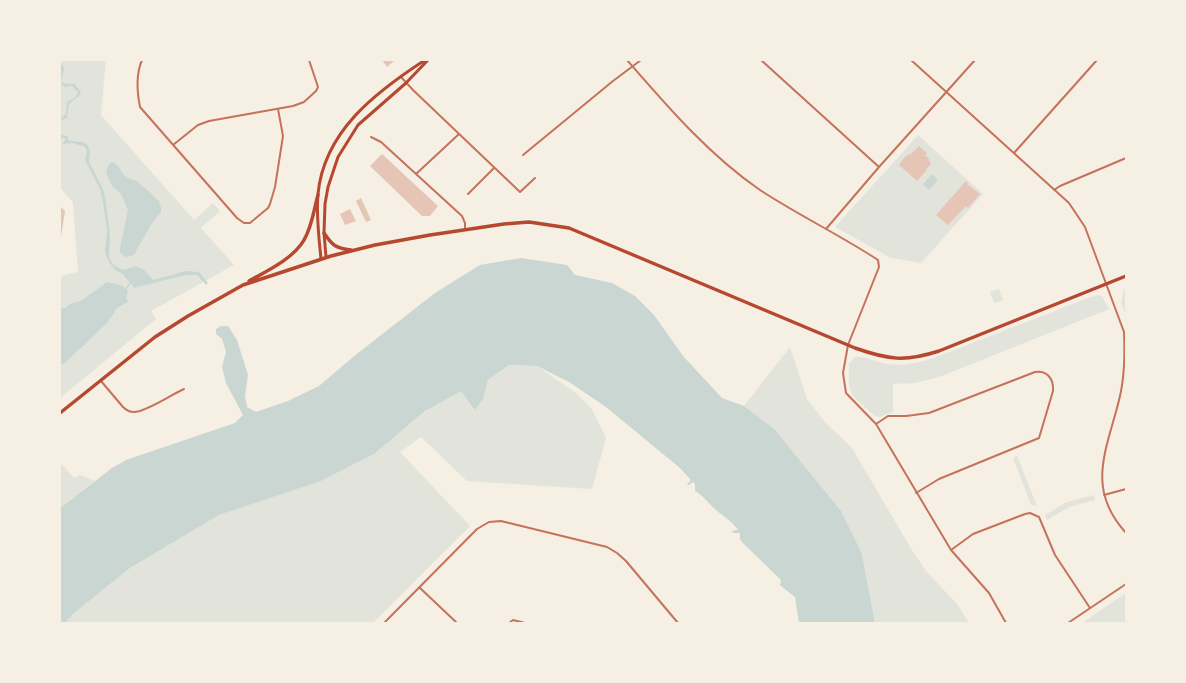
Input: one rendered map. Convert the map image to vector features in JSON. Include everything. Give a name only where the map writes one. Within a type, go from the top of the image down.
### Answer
[{"type":"main road","points":[[60,413],[155,337],[279,263],[299,248],[305,239],[308,230],[324,168],[330,153],[346,125],[361,109],[400,76],[426,60]]},
{"type":"main road","points":[[326,257],[324,211],[328,187],[338,157],[358,125],[406,83],[426,60]]},
{"type":"main road","points":[[330,153],[338,157]]},
{"type":"main road","points":[[318,195],[318,227],[321,259]]},
{"type":"main road","points":[[243,285],[326,257],[354,250],[430,235],[504,224],[529,222],[569,228],[848,345],[874,355],[900,359],[926,355],[1126,276]]},
{"type":"main road","points":[[324,233],[334,246],[342,249],[354,250]]},
{"type":"street","points":[[142,60],[137,95],[140,107],[237,218],[244,223],[250,223],[268,208],[270,204],[275,187],[283,136],[278,109]]},
{"type":"street","points":[[173,145],[198,125],[209,121],[299,104],[316,92],[318,87],[309,60]]},
{"type":"street","points":[[627,60],[662,100],[715,154],[760,189],[878,260],[878,270],[848,345],[843,373],[846,393],[876,424],[951,550],[989,593],[1006,623]]},
{"type":"street","points":[[523,155],[613,81],[641,60]]},
{"type":"street","points":[[761,60],[879,167]]},
{"type":"street","points":[[910,60],[1069,203],[1085,227],[1124,332],[1124,373],[1102,468],[1104,494],[1112,515],[1126,533]]},
{"type":"street","points":[[826,229],[879,167],[975,60]]},
{"type":"street","points":[[1014,153],[1097,60]]},
{"type":"street","points":[[400,76],[520,192],[535,178]]},
{"type":"street","points":[[416,174],[459,134]]},
{"type":"street","points":[[371,137],[381,142],[462,216],[465,223],[465,230]]},
{"type":"street","points":[[1054,190],[1060,186],[1126,158]]},
{"type":"street","points":[[468,194],[494,168]]},
{"type":"street","points":[[876,424],[888,416],[906,416],[929,413],[1035,372],[1040,371],[1050,376],[1054,386],[1039,438],[939,479],[916,493]]},
{"type":"street","points":[[100,380],[126,410],[133,412],[145,409],[184,389]]},
{"type":"street","points":[[1104,494],[1126,489]]},
{"type":"street","points":[[951,550],[973,534],[1025,514],[1034,514],[1039,517],[1055,555],[1090,608]]},
{"type":"street","points":[[384,623],[477,529],[489,522],[501,521],[607,547],[626,561],[678,623]]},
{"type":"street","points":[[1068,623],[1126,584]]},
{"type":"street","points":[[420,588],[457,623]]},
{"type":"street","points":[[509,623],[513,620],[525,623]]},
{"type":"shaded area","points":[[60,60],[106,60],[101,115],[194,220],[213,203],[220,211],[201,228],[234,265],[151,311],[156,319],[60,398],[60,276],[78,272],[73,202],[60,188]]},
{"type":"shaded area","points":[[60,64],[63,65],[64,69],[61,82],[74,84],[79,89],[81,94],[69,104],[67,118],[60,121],[60,119],[66,114],[67,102],[75,98],[78,92],[72,86],[64,87],[60,82]]},
{"type":"shaded area","points":[[918,135],[983,194],[921,263],[891,258],[835,227]]},
{"type":"shaded area","points":[[60,136],[67,136],[69,141],[83,142],[88,145],[90,152],[89,162],[103,189],[106,202],[110,236],[109,256],[113,265],[123,270],[136,266],[144,270],[153,280],[186,271],[199,272],[208,283],[206,285],[197,275],[185,275],[134,288],[123,274],[115,270],[109,262],[105,252],[107,230],[103,202],[100,189],[85,160],[87,151],[85,147],[73,143],[62,144],[66,139],[63,137],[60,140]]},
{"type":"shaded area","points":[[112,162],[117,165],[124,175],[137,181],[159,201],[161,208],[161,212],[152,223],[134,255],[125,257],[120,253],[120,248],[128,210],[121,194],[112,186],[106,173],[109,164]]},
{"type":"shaded area","points":[[932,174],[938,180],[929,190],[923,184]]},
{"type":"shaded area","points":[[521,258],[567,265],[575,275],[612,283],[635,296],[654,315],[683,356],[722,398],[744,406],[774,429],[841,511],[862,554],[875,623],[799,623],[795,597],[780,585],[781,580],[742,542],[740,539],[740,533],[733,533],[732,531],[738,530],[733,524],[695,491],[695,484],[693,482],[689,485],[687,484],[691,480],[680,468],[606,407],[569,382],[537,366],[509,365],[488,380],[483,399],[475,410],[461,391],[425,411],[374,454],[321,481],[219,515],[130,568],[73,614],[65,623],[60,623],[60,508],[112,468],[126,460],[235,423],[243,415],[226,383],[222,367],[226,352],[222,339],[216,334],[216,329],[221,326],[228,326],[237,340],[248,375],[245,396],[247,407],[256,412],[288,401],[319,386],[353,357],[435,293],[480,265]]},
{"type":"shaded area","points":[[107,282],[126,289],[128,291],[126,297],[128,302],[117,308],[108,322],[66,362],[60,365],[60,309],[81,301]]},
{"type":"shaded area","points":[[999,289],[1003,300],[994,303],[990,292]]},
{"type":"shaded area","points":[[1124,289],[1126,289],[1126,315],[1121,303]]},
{"type":"shaded area","points":[[1098,295],[1102,296],[1109,309],[939,377],[915,383],[893,384],[893,412],[879,417],[875,416],[856,399],[850,389],[849,363],[855,357],[862,357],[897,365],[924,361]]},
{"type":"shaded area","points":[[790,347],[807,399],[825,422],[852,448],[910,547],[926,571],[957,604],[969,623],[875,623],[862,554],[744,406]]},
{"type":"shaded area","points":[[509,365],[537,366],[576,393],[591,408],[606,438],[592,489],[467,481],[421,437],[400,452],[470,526],[373,623],[65,623],[73,614],[130,568],[219,515],[321,481],[374,454],[425,411],[461,390],[475,409],[483,399],[488,380]]},
{"type":"shaded area","points":[[1017,456],[1037,506],[1031,505],[1013,458]]},
{"type":"shaded area","points":[[60,462],[74,478],[81,475],[94,481],[60,508]]},
{"type":"shaded area","points":[[1094,495],[1095,500],[1069,507],[1047,520],[1045,515],[1067,502]]},
{"type":"shaded area","points":[[1126,593],[1126,623],[1082,623]]},
{"type":"building","points":[[382,60],[395,60],[387,67]]},
{"type":"building","points":[[919,146],[927,153],[925,156],[928,157],[931,165],[917,181],[899,165],[903,159],[909,154],[910,155]]},
{"type":"building","points":[[382,154],[438,206],[430,216],[422,216],[370,166]]},
{"type":"building","points":[[966,181],[968,183],[967,184],[980,194],[968,208],[966,206],[948,225],[936,215]]},
{"type":"building","points":[[361,198],[371,220],[366,222],[356,201]]},
{"type":"building","points":[[60,206],[65,211],[61,237],[60,237]]},
{"type":"building","points":[[350,209],[356,221],[345,225],[340,214]]},
{"type":"waterway","points":[[126,289],[130,283]]}]
